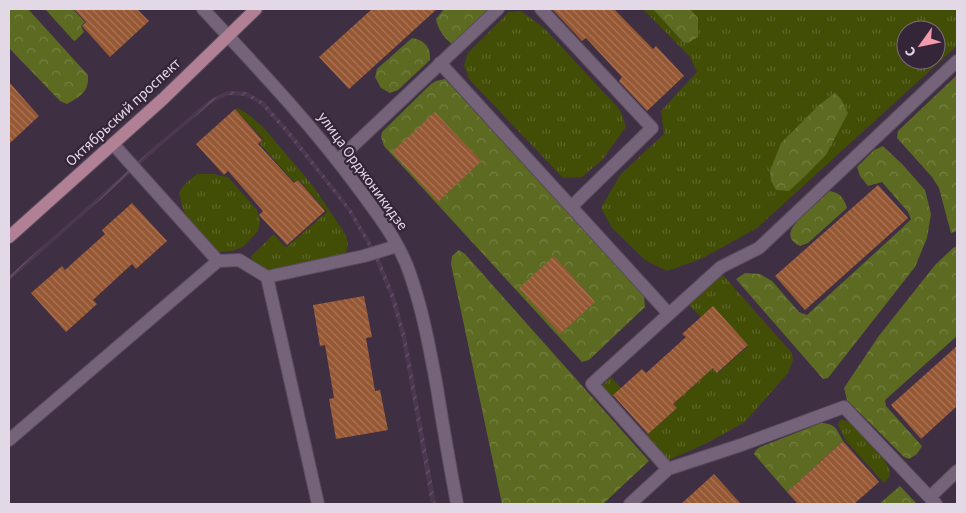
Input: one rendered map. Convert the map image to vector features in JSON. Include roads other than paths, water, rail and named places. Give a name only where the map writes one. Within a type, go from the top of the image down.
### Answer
[{"type":"main road","name":"улица Орджоникидзе","points":[[202,9],[292,105],[338,160],[378,215],[397,246],[410,272],[424,324],[457,504]]},
{"type":"main road","name":"Октябрьский проспект","points":[[9,237],[163,99],[256,9]]},
{"type":"main road","points":[[338,160],[498,9]]},
{"type":"main road","points":[[542,9],[652,128],[572,206]]},
{"type":"main road","points":[[668,469],[592,384],[721,267],[759,248],[957,62]]},
{"type":"main road","points":[[440,63],[670,314]]},
{"type":"main road","points":[[114,144],[218,261]]},
{"type":"main road","points":[[9,440],[218,261],[239,260],[267,277],[364,256],[397,246]]},
{"type":"main road","points":[[267,277],[318,504]]},
{"type":"main road","points":[[630,504],[668,469],[741,445],[844,407],[933,500],[957,471]]}]
